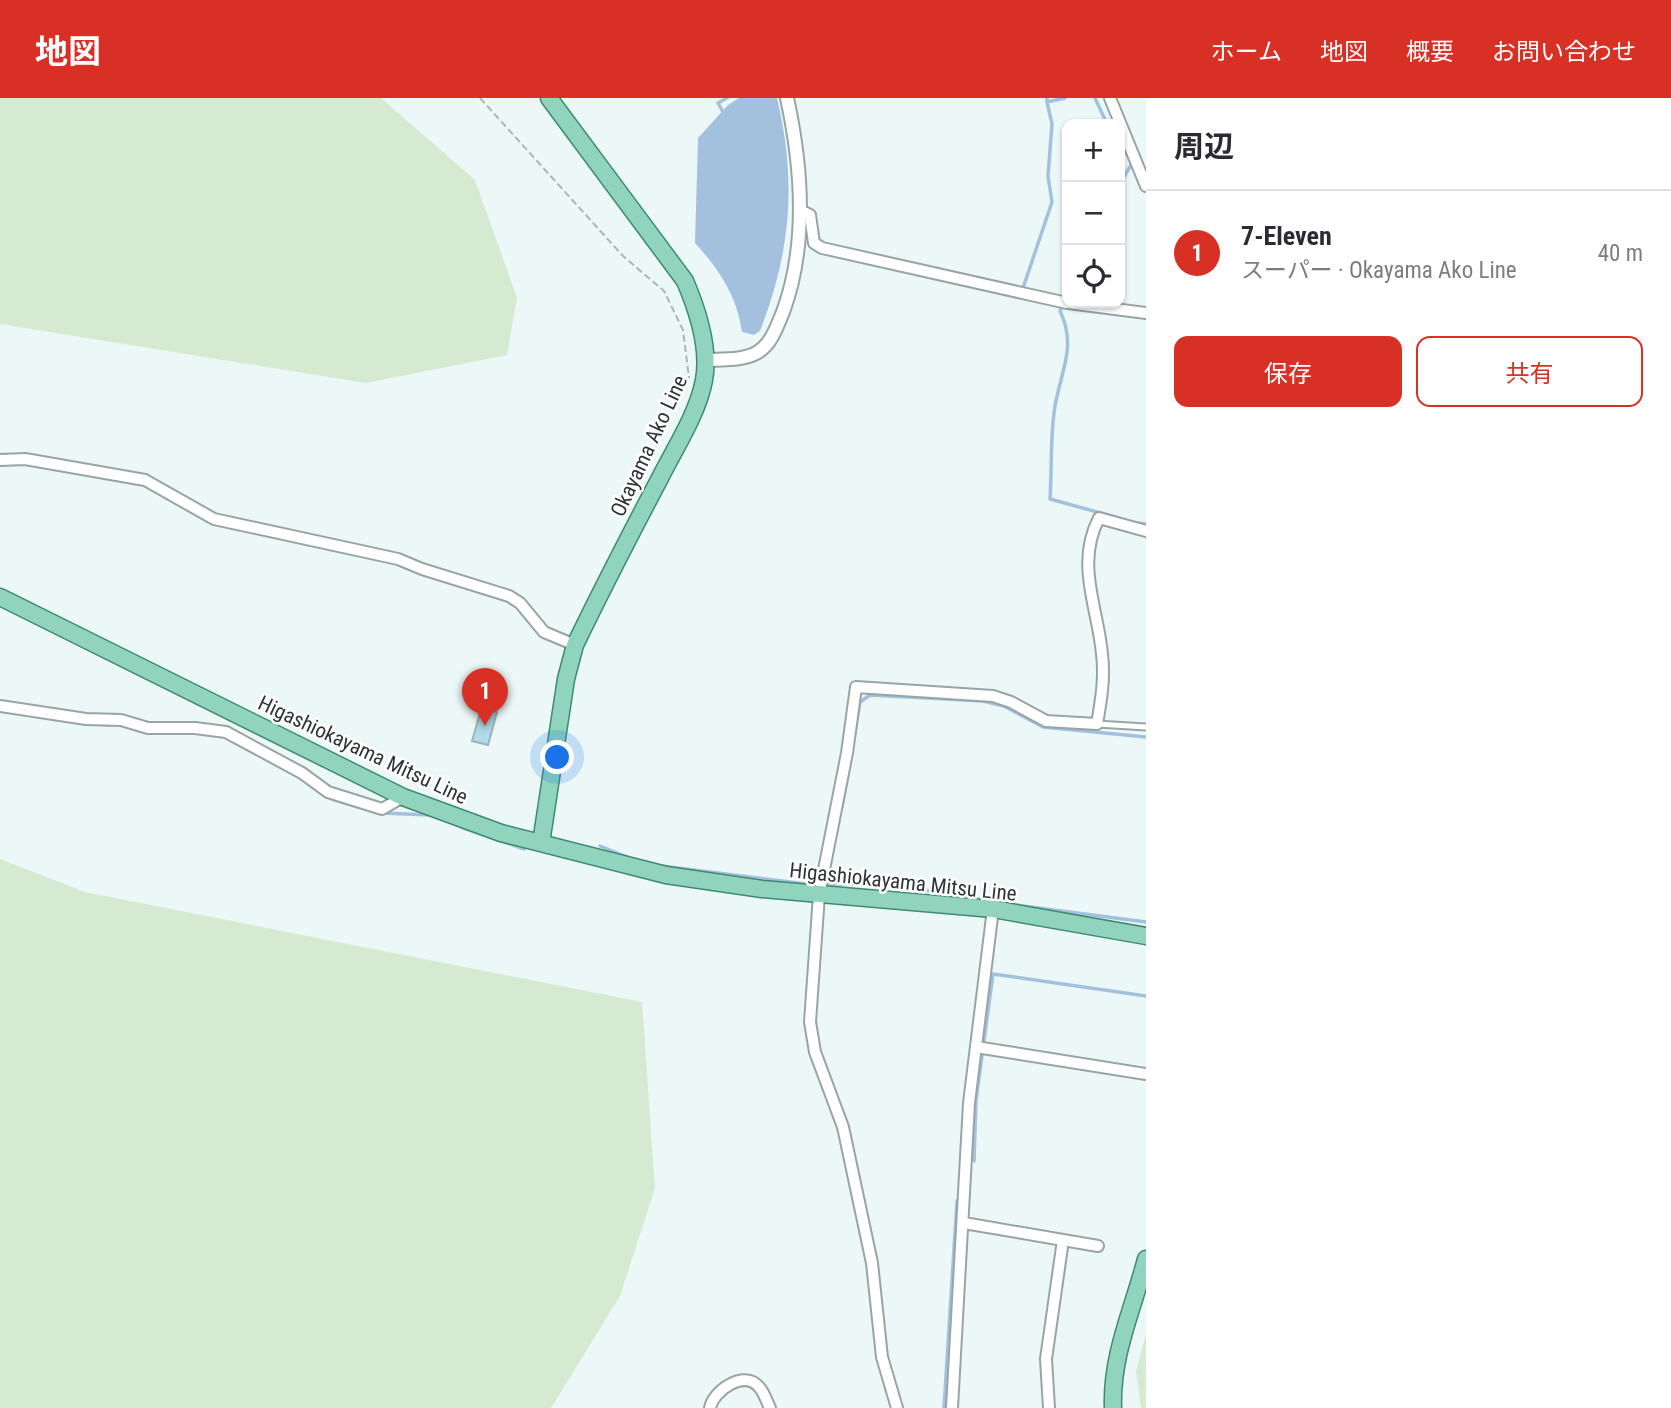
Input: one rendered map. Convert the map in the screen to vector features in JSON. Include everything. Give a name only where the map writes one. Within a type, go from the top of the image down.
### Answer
[{"type":"main road","name":"Okayama Ako Line","points":[[541,844],[566,679],[575,645],[699,396],[704,379],[705,360],[696,306],[685,281],[549,98]]},
{"type":"main road","name":"Higashiokayama Mitsu Line","points":[[0,597],[403,797],[541,844],[666,875],[818,895],[993,909],[1146,936]]},
{"type":"main road","points":[[1113,1408],[1112,1385],[1119,1346],[1146,1259]]},
{"type":"street","points":[[705,360],[741,358],[758,352],[774,335],[789,296],[800,209],[796,146],[787,98]]},
{"type":"street","points":[[1110,98],[1146,186]]},
{"type":"street","points":[[800,209],[810,215],[814,243],[822,248],[1062,301]]},
{"type":"street","points":[[1110,308],[1146,313]]},
{"type":"street","points":[[0,460],[25,459],[145,480],[214,519],[398,559],[509,596],[520,603],[544,632],[575,645]]},
{"type":"street","points":[[897,1408],[882,1357],[872,1263],[843,1127],[815,1052],[812,1032],[811,1003],[818,895],[847,752],[856,687],[993,696],[1011,702],[1046,721],[1097,724],[1104,671],[1088,590],[1088,559],[1093,530],[1099,518],[1146,531]]},
{"type":"street","points":[[0,706],[86,719],[121,720],[148,728],[195,728],[226,732],[302,773],[328,792],[382,809],[403,797]]},
{"type":"street","points":[[952,1408],[969,1102],[981,1048],[993,909]]},
{"type":"street","points":[[981,1048],[1146,1073]]},
{"type":"street","points":[[964,1223],[1098,1246]]},
{"type":"street","points":[[1049,1408],[1045,1359],[1063,1240]]},
{"type":"street","points":[[710,1408],[712,1398],[738,1381],[750,1381],[759,1386],[770,1408]]},
{"type":"lane","points":[[1097,724],[1146,727]]},
{"type":"path","points":[[480,98],[623,256],[664,291],[683,330],[689,359],[689,384],[699,396]]},
{"type":"green space","points":[[0,98],[381,98],[475,180],[517,298],[507,355],[366,383],[0,324]]},
{"type":"green space","points":[[0,859],[85,892],[642,1002],[655,1188],[620,1296],[551,1408],[0,1408]]},
{"type":"green space","points":[[1146,1334],[1146,1408],[1141,1408],[1136,1371]]},
{"type":"water","points":[[739,98],[777,98],[789,188],[788,216],[779,273],[760,331],[754,335],[742,332],[736,307],[726,284],[695,243],[698,138],[728,105]]},
{"type":"building","points":[[483,703],[493,706],[492,710],[497,712],[488,745],[472,741]]},
{"type":"waterway","points":[[724,114],[718,103],[727,98]]},
{"type":"waterway","points":[[1047,98],[1047,102],[1065,98]]},
{"type":"waterway","points":[[1095,98],[1105,119]]},
{"type":"waterway","points":[[1023,288],[1052,202],[1048,176],[1052,124],[1047,102]]},
{"type":"waterway","points":[[1121,182],[1133,162]]},
{"type":"waterway","points":[[1062,308],[1060,311],[1065,324],[1067,347],[1053,417],[1050,499],[1119,518]]},
{"type":"waterway","points":[[1130,522],[1146,524]]},
{"type":"waterway","points":[[842,807],[860,702],[870,695],[983,701],[1004,706],[1043,727],[1146,737]]},
{"type":"waterway","points":[[75,722],[109,725]]},
{"type":"waterway","points":[[314,788],[332,799],[358,807]]},
{"type":"waterway","points":[[382,813],[430,815]]},
{"type":"waterway","points":[[461,827],[524,849]]},
{"type":"waterway","points":[[600,846],[637,861]]},
{"type":"waterway","points":[[662,866],[814,885]]},
{"type":"waterway","points":[[830,884],[912,889],[994,902]]},
{"type":"waterway","points":[[1015,905],[1146,922]]},
{"type":"waterway","points":[[974,1161],[976,1100],[993,974],[1146,996]]},
{"type":"waterway","points":[[944,1408],[957,1201]]},
{"type":"place","name":"7-Eleven","points":[[485,726]]}]
